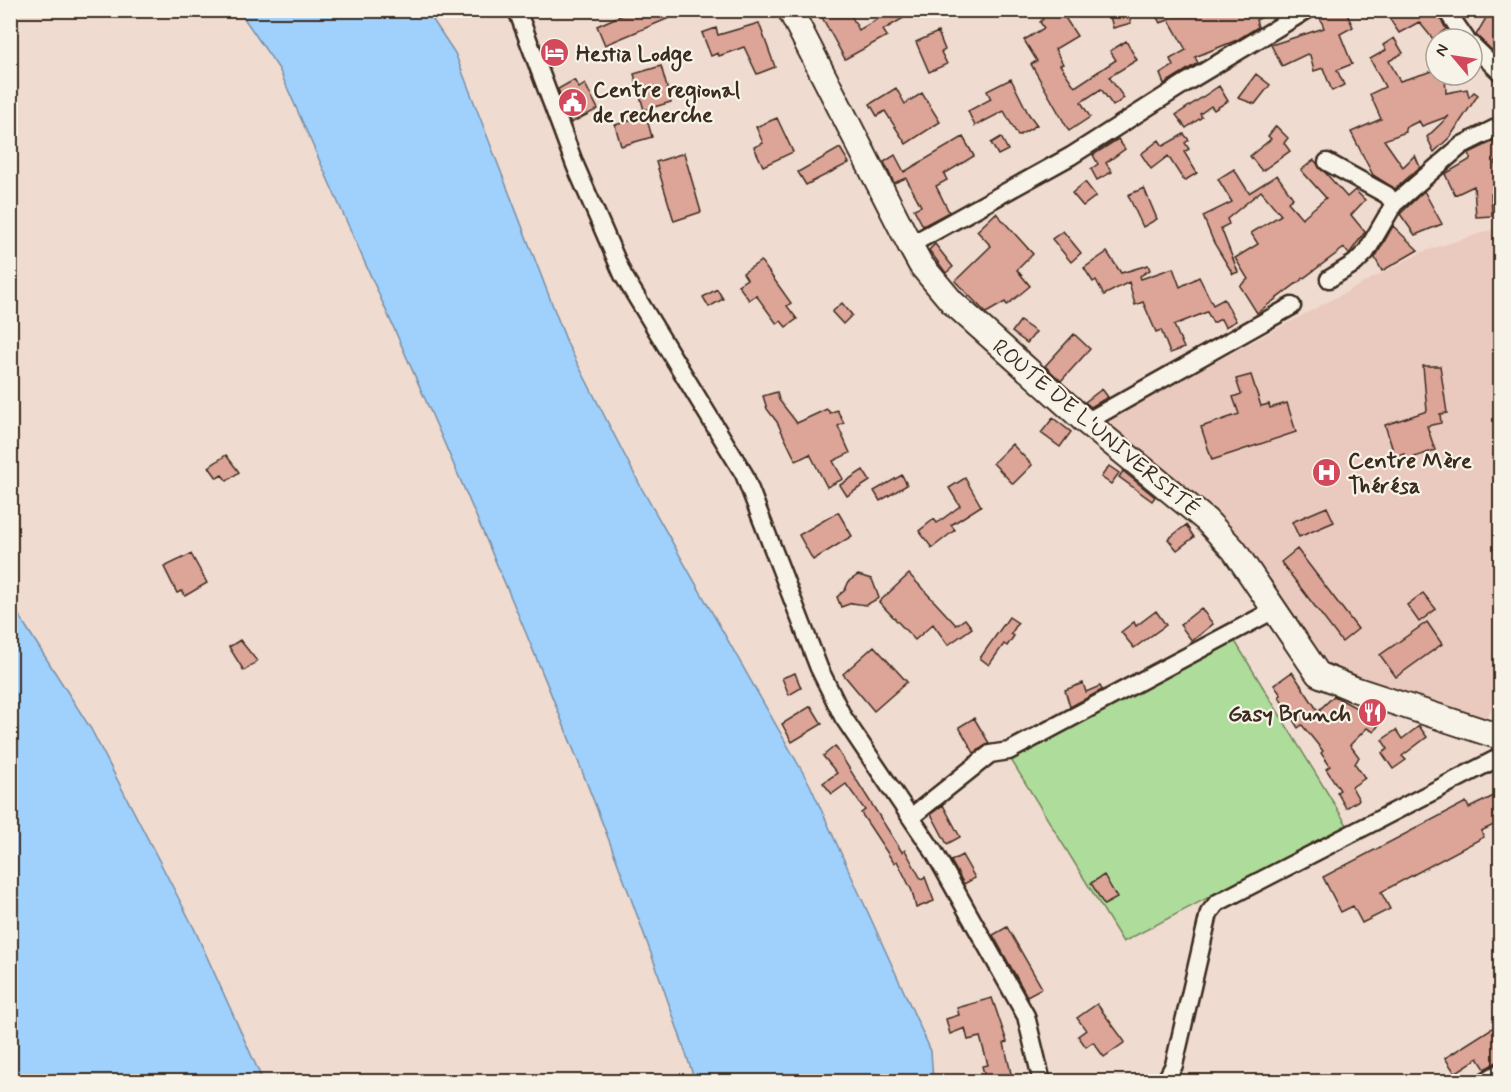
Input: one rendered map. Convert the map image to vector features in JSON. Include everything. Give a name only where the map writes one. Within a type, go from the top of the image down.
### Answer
[{"type":"street","points":[[517,10],[574,165],[622,275],[744,474],[819,668],[843,717],[934,852],[1026,1016],[1041,1082]]},
{"type":"street","name":"ROUTE DE L'UNIVERSITÉ","points":[[790,10],[921,265],[952,302],[1086,422],[1206,520],[1234,550],[1318,674],[1354,689],[1500,737]]},
{"type":"street","points":[[910,245],[1071,156],[1307,10]]},
{"type":"street","points":[[1446,10],[1458,27]]},
{"type":"street","points":[[1484,57],[1500,72]]},
{"type":"street","points":[[1329,279],[1355,263],[1366,252],[1394,204],[1462,145],[1500,126]]},
{"type":"street","points":[[1327,162],[1387,195],[1394,204]]},
{"type":"street","points":[[1086,422],[1292,306]]},
{"type":"street","points":[[911,817],[990,754],[1009,751],[1274,610]]},
{"type":"street","points":[[1165,1082],[1174,1065],[1209,913],[1217,903],[1500,757]]},
{"type":"street","points":[[1484,1082],[1500,1072]]},
{"type":"shaded area","name":"Centre Mère Thérésa","points":[[1500,227],[1500,698],[1483,722],[1364,683],[1318,660],[1215,521],[1093,426],[1422,252]]},
{"type":"green space","points":[[1233,638],[1347,825],[1123,942],[1010,758]]},
{"type":"water","points":[[239,11],[427,11],[455,53],[568,345],[642,489],[810,785],[931,1051],[933,1081],[695,1081],[603,823],[499,570],[279,69]]},
{"type":"water","points":[[11,603],[91,729],[194,928],[263,1081],[11,1081]]},
{"type":"building","points":[[633,10],[686,11],[605,45],[597,26]]},
{"type":"building","points":[[818,10],[848,10],[859,30],[893,10],[917,10],[883,30],[887,36],[845,59]]},
{"type":"building","points":[[1037,10],[1060,10],[1077,36],[1055,49],[1063,64],[1060,65],[1075,87],[1116,60],[1110,51],[1126,41],[1137,60],[1109,77],[1124,98],[1113,106],[1101,89],[1081,102],[1090,117],[1069,131],[1031,64],[1037,61],[1024,40],[1044,28],[1040,22],[1043,19]]},
{"type":"building","points":[[1153,10],[1276,10],[1256,20],[1258,27],[1237,40],[1195,57],[1198,63],[1164,84],[1160,74],[1173,66],[1170,59],[1186,50],[1169,20],[1160,23]]},
{"type":"building","points":[[1317,10],[1345,10],[1353,27],[1340,34],[1352,64],[1337,70],[1344,85],[1332,91],[1323,68],[1314,71],[1310,55],[1307,54],[1282,66],[1271,45],[1324,28]]},
{"type":"building","points":[[1394,10],[1436,10],[1445,27],[1424,28],[1419,22],[1399,33],[1387,15]]},
{"type":"building","points":[[1477,10],[1500,10],[1500,58],[1484,43],[1484,27],[1481,27],[1486,18]]},
{"type":"building","points":[[1128,11],[1131,23],[1113,28],[1110,16]]},
{"type":"building","points":[[759,23],[775,67],[757,74],[744,47],[719,56],[718,53],[711,56],[702,33],[716,28],[718,35]]},
{"type":"building","points":[[938,32],[945,50],[941,52],[947,64],[929,72],[916,42]]},
{"type":"building","points":[[1394,38],[1403,53],[1389,61],[1400,81],[1424,74],[1424,87],[1446,87],[1446,93],[1467,89],[1469,97],[1474,92],[1478,95],[1450,137],[1434,152],[1427,137],[1449,116],[1422,126],[1419,121],[1405,128],[1406,132],[1384,140],[1403,167],[1415,155],[1420,167],[1395,189],[1373,175],[1351,132],[1381,119],[1370,94],[1385,87],[1370,59],[1386,50],[1383,45]]},
{"type":"building","points":[[661,66],[671,102],[644,110],[634,74]]},
{"type":"building","points":[[1256,74],[1270,85],[1255,104],[1238,98]]},
{"type":"building","points":[[1011,79],[1028,113],[1037,125],[1018,136],[1004,111],[975,126],[968,111],[991,99],[987,91]]},
{"type":"building","points":[[574,80],[579,88],[585,84],[598,109],[571,123],[558,89]]},
{"type":"building","points":[[1219,86],[1228,101],[1214,110],[1211,106],[1200,114],[1202,117],[1186,128],[1176,115]]},
{"type":"building","points":[[896,88],[905,104],[922,93],[940,122],[906,144],[885,111],[877,116],[870,104]]},
{"type":"building","points":[[646,116],[652,137],[621,146],[615,125]]},
{"type":"building","points":[[777,118],[793,152],[763,166],[754,147],[763,143],[756,127]]},
{"type":"building","points":[[1276,126],[1288,138],[1284,143],[1290,151],[1262,171],[1250,156],[1271,139],[1268,136]]},
{"type":"building","points":[[1184,134],[1189,140],[1185,143],[1189,149],[1184,152],[1197,173],[1184,181],[1168,156],[1151,169],[1141,154],[1159,140],[1163,146]]},
{"type":"building","points":[[963,137],[974,156],[944,174],[947,180],[936,186],[949,212],[923,226],[914,209],[921,206],[906,178],[894,183],[884,162],[895,155],[904,172]]},
{"type":"building","points":[[1001,137],[1008,150],[998,155],[991,143]]},
{"type":"building","points":[[1118,139],[1125,149],[1106,163],[1112,172],[1097,180],[1091,169],[1098,164],[1093,155]]},
{"type":"building","points":[[1496,140],[1500,149],[1500,159],[1495,161],[1500,192],[1491,194],[1492,216],[1476,217],[1474,186],[1455,195],[1445,174],[1471,159],[1469,153]]},
{"type":"building","points":[[840,148],[849,163],[806,185],[798,172]]},
{"type":"building","points":[[684,153],[701,212],[674,221],[656,162]]},
{"type":"building","points":[[1314,160],[1347,197],[1355,190],[1365,200],[1351,215],[1365,232],[1349,254],[1344,248],[1257,313],[1240,286],[1248,279],[1235,258],[1258,244],[1251,233],[1281,215],[1261,191],[1227,219],[1229,224],[1221,228],[1238,272],[1233,274],[1214,243],[1203,216],[1232,202],[1218,179],[1234,169],[1249,193],[1277,175],[1293,198],[1288,202],[1302,218],[1326,198],[1301,170]]},
{"type":"building","points":[[1085,182],[1096,196],[1083,206],[1072,193]]},
{"type":"building","points":[[1144,188],[1157,219],[1143,227],[1128,195]]},
{"type":"building","points":[[1424,191],[1442,224],[1415,235],[1400,214]]},
{"type":"building","points":[[996,213],[1033,254],[1017,270],[1030,286],[1007,305],[1005,302],[986,313],[955,281],[991,246],[977,231]]},
{"type":"building","points":[[1393,226],[1418,250],[1382,271],[1375,258]]},
{"type":"building","points":[[1063,231],[1081,253],[1071,262],[1052,239]]},
{"type":"building","points":[[935,244],[953,267],[946,273],[929,250]]},
{"type":"building","points":[[1107,252],[1121,273],[1148,265],[1150,270],[1140,276],[1141,279],[1173,268],[1180,287],[1199,277],[1213,305],[1224,299],[1236,321],[1225,327],[1221,319],[1213,323],[1207,312],[1174,325],[1184,348],[1170,353],[1161,330],[1156,332],[1143,302],[1135,305],[1129,282],[1104,295],[1096,280],[1093,282],[1084,268]]},
{"type":"building","points":[[761,261],[791,303],[787,306],[797,319],[786,327],[781,321],[777,324],[756,295],[749,300],[738,285],[747,279],[743,273]]},
{"type":"building","points":[[717,289],[723,299],[709,307],[703,297]]},
{"type":"building","points":[[842,303],[852,315],[843,324],[832,312]]},
{"type":"building","points":[[1020,321],[1036,332],[1027,343],[1012,332]]},
{"type":"building","points":[[1074,334],[1090,349],[1061,381],[1045,366]]},
{"type":"building","points":[[1423,366],[1440,366],[1447,413],[1440,414],[1441,423],[1427,426],[1435,450],[1406,460],[1404,454],[1395,457],[1385,425],[1427,411]]},
{"type":"building","points":[[1251,375],[1261,406],[1269,404],[1270,408],[1287,403],[1296,432],[1212,460],[1201,427],[1239,414],[1233,397],[1241,394],[1236,379]]},
{"type":"building","points":[[1102,389],[1108,397],[1091,407],[1085,402]]},
{"type":"building","points":[[777,392],[779,400],[797,423],[827,409],[830,413],[837,410],[844,423],[838,426],[850,453],[833,461],[843,479],[827,487],[810,454],[796,461],[777,422],[767,409],[763,396]]},
{"type":"building","points":[[1053,418],[1071,432],[1060,447],[1041,433]]},
{"type":"building","points":[[1012,444],[1032,465],[1013,484],[993,463]]},
{"type":"building","points":[[226,455],[239,472],[227,481],[222,475],[217,478],[209,467]]},
{"type":"building","points":[[1109,466],[1119,473],[1111,484],[1101,477]]},
{"type":"building","points":[[863,470],[870,481],[847,496],[840,485]]},
{"type":"building","points":[[1123,471],[1155,497],[1152,501],[1119,477]]},
{"type":"building","points":[[902,475],[907,485],[880,501],[874,491]]},
{"type":"building","points":[[965,478],[981,506],[951,525],[955,530],[932,548],[919,531],[934,519],[937,523],[960,506],[949,488]]},
{"type":"building","points":[[1327,507],[1334,522],[1299,537],[1292,522]]},
{"type":"building","points":[[838,512],[852,536],[813,560],[799,535]]},
{"type":"building","points":[[1186,525],[1194,537],[1177,550],[1168,539]]},
{"type":"building","points":[[1297,549],[1358,629],[1342,642],[1281,562]]},
{"type":"building","points":[[191,554],[207,583],[185,596],[182,591],[177,593],[164,567]]},
{"type":"building","points":[[909,574],[956,625],[965,619],[972,628],[948,645],[933,624],[915,640],[879,602]]},
{"type":"building","points":[[858,575],[872,579],[879,598],[866,605],[852,603],[841,607],[837,597],[845,590],[849,581]]},
{"type":"building","points":[[1423,593],[1436,609],[1419,622],[1407,605]]},
{"type":"building","points":[[1201,608],[1213,624],[1192,641],[1180,625]]},
{"type":"building","points":[[1156,611],[1166,625],[1134,648],[1121,632],[1134,622],[1136,626]]},
{"type":"building","points":[[1009,617],[1018,623],[1011,634],[1014,636],[1007,646],[1004,644],[989,665],[980,658]]},
{"type":"building","points":[[1427,622],[1442,644],[1396,677],[1380,655]]},
{"type":"building","points":[[240,640],[257,661],[244,671],[229,647]]},
{"type":"building","points":[[874,646],[907,682],[874,711],[843,674]]},
{"type":"building","points":[[1292,672],[1318,711],[1334,696],[1362,711],[1364,707],[1385,715],[1374,732],[1367,728],[1350,745],[1359,757],[1355,764],[1365,778],[1352,787],[1359,800],[1346,808],[1337,792],[1340,790],[1326,769],[1330,766],[1321,753],[1323,751],[1302,725],[1298,728],[1274,685]]},
{"type":"building","points":[[795,673],[801,688],[789,695],[782,678]]},
{"type":"building","points":[[1083,683],[1086,692],[1100,686],[1102,690],[1070,707],[1065,690]]},
{"type":"building","points":[[811,706],[822,724],[792,742],[782,724]]},
{"type":"building","points":[[974,718],[989,743],[974,753],[959,727]]},
{"type":"building","points":[[1419,726],[1427,737],[1402,756],[1406,760],[1393,769],[1382,753],[1388,749],[1382,740],[1396,730],[1402,739]]},
{"type":"building","points":[[835,746],[902,852],[905,850],[921,879],[925,877],[934,901],[916,908],[912,891],[897,861],[894,863],[861,813],[865,810],[846,784],[832,794],[823,783],[837,773],[823,756]]},
{"type":"building","points":[[1500,793],[1500,822],[1481,831],[1484,837],[1381,892],[1390,909],[1362,923],[1353,906],[1341,912],[1323,877],[1466,802],[1469,808]]},
{"type":"building","points":[[943,805],[960,837],[947,844],[931,814]]},
{"type":"building","points":[[962,855],[975,878],[964,884],[951,861]]},
{"type":"building","points":[[1104,875],[1117,898],[1104,905],[1091,883]]},
{"type":"building","points":[[1007,927],[1042,988],[1027,996],[993,935]]},
{"type":"building","points":[[992,998],[1007,1042],[1004,1043],[1013,1082],[986,1082],[982,1066],[988,1065],[980,1037],[968,1040],[965,1028],[950,1034],[946,1019],[959,1015],[957,1008]]},
{"type":"building","points":[[1097,1004],[1125,1042],[1104,1057],[1093,1042],[1086,1047],[1078,1036],[1086,1030],[1077,1018]]},
{"type":"building","points":[[1500,1023],[1500,1060],[1485,1069],[1478,1058],[1455,1073],[1445,1058]]},
{"type":"place","name":"Hestia Lodge","points":[[555,53]]},
{"type":"place","name":"Centre regional de recherche","points":[[572,102]]},
{"type":"place","name":"Centre Mère Thérésa","points":[[1327,473]]},
{"type":"place","name":"Gasy Brunch","points":[[1372,713]]}]
